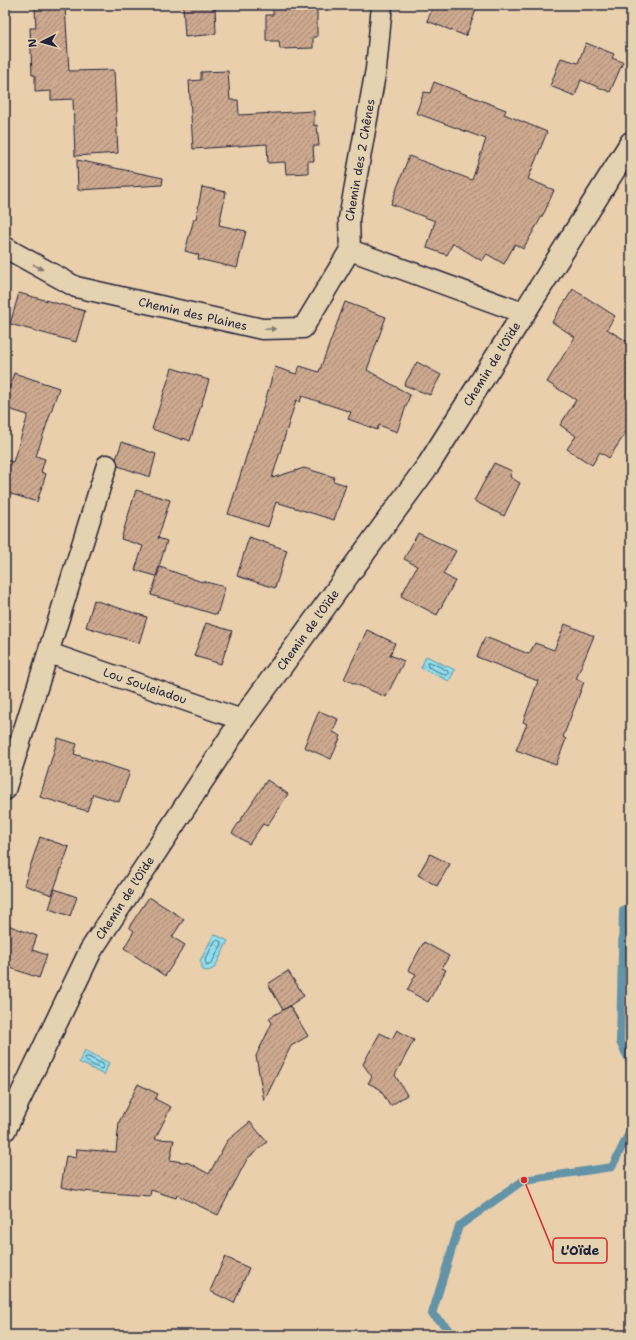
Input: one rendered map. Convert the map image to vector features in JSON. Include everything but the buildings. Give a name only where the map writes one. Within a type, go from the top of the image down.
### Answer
[{"type":"street","name":"Chemin des 2 Chênes","points":[[350,250],[349,219],[376,69],[382,5]]},
{"type":"street","name":"Chemin de l'Oïde","points":[[7,1121],[90,950],[242,720],[429,464],[631,143]]},
{"type":"street","name":"Chemin des Plaines","points":[[5,247],[76,288],[262,330],[303,328],[350,250]]},
{"type":"street","points":[[350,250],[523,314]]},
{"type":"street","points":[[5,790],[107,465]]},
{"type":"street","name":"Lou Souleiadou","points":[[49,653],[242,720]]},
{"type":"water","points":[[426,656],[455,670],[449,681],[421,668]]},
{"type":"water","points":[[214,934],[228,941],[214,968],[205,971],[202,969],[202,963],[200,961]]},
{"type":"water","points":[[85,1050],[109,1063],[104,1075],[79,1062]]},
{"type":"waterway","points":[[631,907],[623,910],[620,1042],[631,1064]]},
{"type":"waterway","points":[[455,1335],[432,1314],[459,1226],[524,1180],[612,1167],[631,1129]]},
{"type":"place","name":"L'Oïde","points":[[524,1180]]}]
